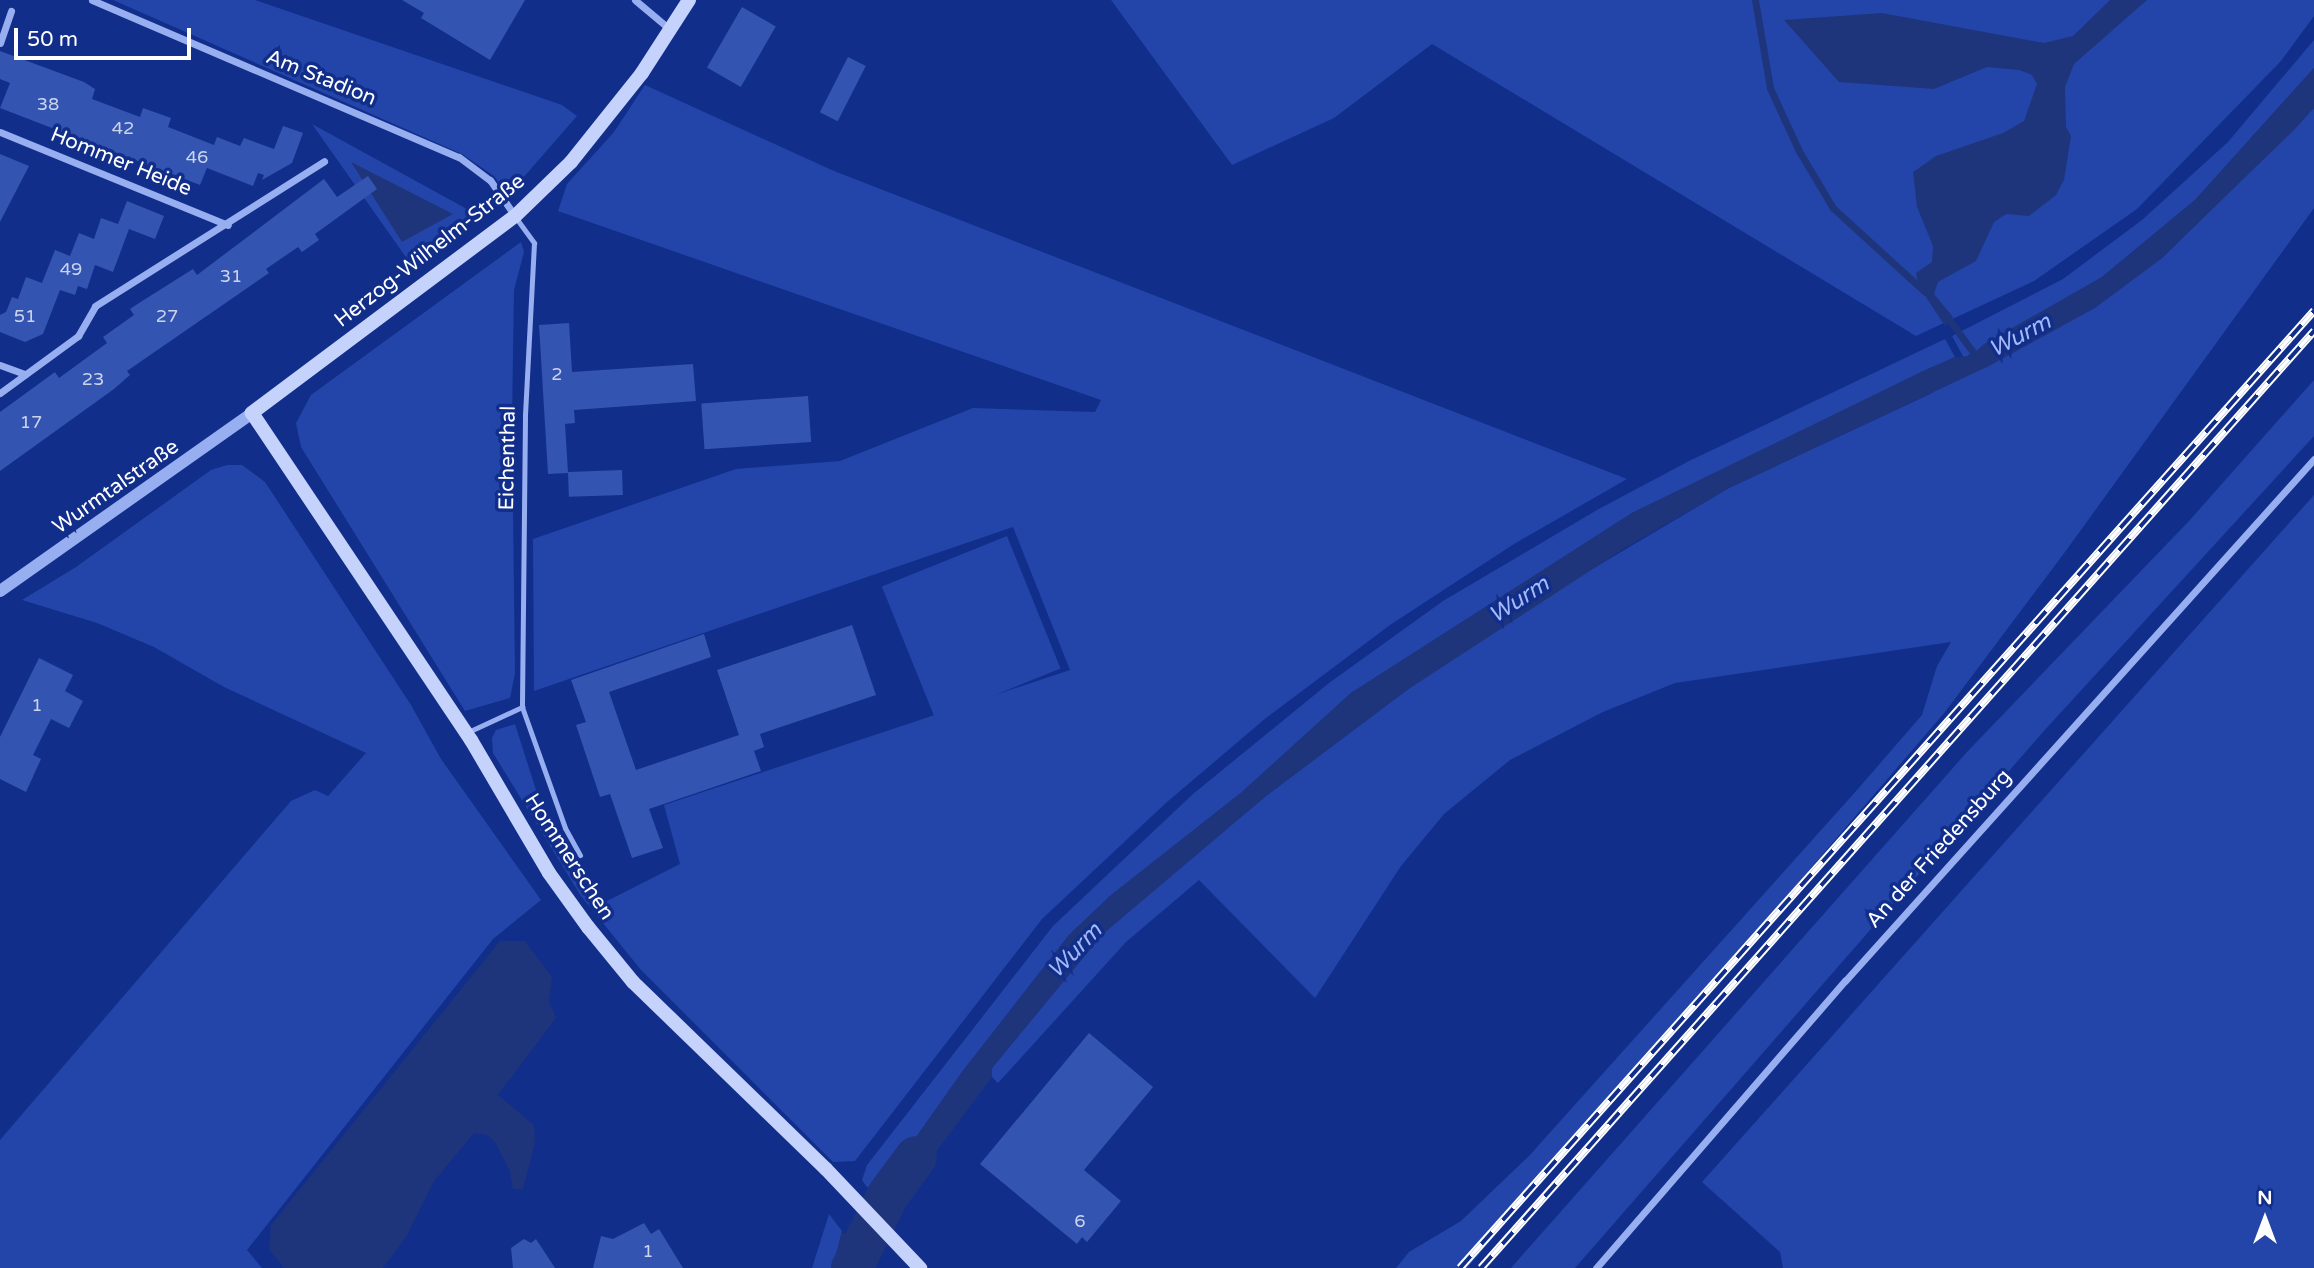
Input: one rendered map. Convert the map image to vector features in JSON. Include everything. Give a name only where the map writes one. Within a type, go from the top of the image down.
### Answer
[{"type":"main road","name":"Herzog-Wilhelm-Straße","points":[[252,413],[515,216],[572,162],[673,31],[689,0]]},
{"type":"main road","name":"Hommerschen","points":[[252,413],[465,733],[549,873],[633,982],[916,1263]]},
{"type":"street","name":"Am Stadion","points":[[92,0],[459,157],[490,180],[515,216]]},
{"type":"street","points":[[635,0],[673,31]]},
{"type":"street","points":[[0,43],[10,11]]},
{"type":"street","name":"Hommer Heide","points":[[0,132],[228,225]]},
{"type":"street","points":[[0,393],[78,336],[95,306],[228,225],[324,161]]},
{"type":"street","points":[[0,365],[24,374]]},
{"type":"street","name":"Wurmtalstraße","points":[[0,591],[252,413]]},
{"type":"street","name":"An der Friedensburg","points":[[1596,1268],[1845,981],[2314,459]]},
{"type":"lane","name":"Eichenthal","points":[[515,216],[534,243],[524,443],[522,707],[565,828],[580,855]]},
{"type":"lane","points":[[465,733],[522,707]]},
{"type":"shaded area","points":[[113,0],[255,0],[562,105],[577,116],[508,195],[494,176],[462,154]]},
{"type":"shaded area","points":[[1111,0],[2314,0],[2314,16],[2281,61],[2137,209],[2034,281],[1916,336],[1432,44],[1334,118],[1232,165]]},
{"type":"shaded area","points":[[2314,40],[2314,68],[2195,200],[2102,277],[1964,358],[1952,336],[2063,279],[2142,220],[2228,142]]},
{"type":"shaded area","points":[[645,85],[834,171],[1627,479],[1514,544],[1390,625],[1266,718],[1167,802],[1042,919],[855,1161],[833,1162],[641,970],[581,896],[493,753],[492,738],[496,730],[515,724],[542,809],[595,901],[601,904],[680,864],[664,805],[1070,670],[1013,527],[534,691],[533,539],[736,469],[840,461],[973,408],[1095,412],[1101,400],[558,211],[567,184],[614,132]]},
{"type":"shaded area","points":[[2314,108],[2314,208],[2065,552],[1945,712],[1467,1268],[1396,1268],[1409,1252],[1461,1221],[1529,1156],[1857,790],[1922,715],[1937,666],[1951,642],[1675,683],[1603,712],[1510,760],[1444,814],[1401,866],[1315,998],[1199,880],[1126,942],[998,1083],[992,1077],[992,1068],[1103,933],[1266,796],[1407,690],[1523,610],[1729,488],[1928,395],[2161,259]]},
{"type":"shaded area","points":[[312,124],[476,214],[410,263]]},
{"type":"shaded area","points":[[521,242],[524,252],[514,290],[512,421],[515,673],[510,698],[465,711],[301,447],[296,423],[311,395]]},
{"type":"shaded area","points":[[1945,339],[1955,357],[1632,513],[1351,693],[1242,792],[1110,896],[1069,935],[962,1072],[876,1194],[866,1186],[862,1180],[867,1165],[1053,926],[1193,794],[1329,683],[1443,601],[1597,510],[1689,461]]},
{"type":"shaded area","points":[[2314,380],[2314,436],[2043,732],[1575,1268],[1511,1268],[1967,752],[2189,521]]},
{"type":"shaded area","points":[[227,465],[242,465],[265,482],[411,705],[441,759],[541,900],[493,939],[247,1250],[262,1268],[0,1268],[0,1140],[291,801],[315,790],[328,796],[366,753],[224,687],[154,647],[97,623],[22,600],[76,567],[211,470]]},
{"type":"shaded area","points":[[2314,495],[2314,1268],[1783,1268],[1780,1252],[1702,1182]]},
{"type":"shaded area","points":[[1007,536],[1061,669],[935,719],[882,587]]},
{"type":"shaded area","points":[[829,1214],[842,1231],[833,1268],[812,1268]]},
{"type":"water","points":[[2110,0],[2147,0],[2074,64],[2065,87],[2066,127],[2071,136],[2064,180],[2056,195],[2029,216],[2006,214],[1994,222],[1976,261],[1938,282],[1934,294],[1953,317],[1945,326],[1918,285],[1916,273],[1932,262],[1933,246],[1917,207],[1913,172],[1936,156],[2003,133],[2024,121],[2037,84],[2032,75],[2019,70],[1987,67],[1934,89],[1839,82],[1784,20],[1882,13],[2044,43],[2073,36]]},
{"type":"water","points":[[2314,68],[2314,108],[2294,130],[2161,259],[2095,308],[1989,366],[1729,488],[1625,548],[1407,690],[1266,796],[1103,934],[992,1068],[992,1077],[889,1215],[876,1194],[962,1072],[1069,935],[1110,896],[1242,792],[1351,693],[1632,513],[1925,370],[1955,357],[1971,356],[1984,344],[2102,277],[2195,200]]},
{"type":"water","points":[[351,162],[453,214],[402,242]]},
{"type":"water","points":[[500,941],[525,941],[552,977],[549,1001],[556,1018],[498,1095],[534,1125],[535,1142],[523,1189],[513,1189],[510,1171],[495,1142],[487,1135],[474,1133],[434,1181],[406,1237],[383,1268],[284,1268],[269,1249],[271,1225]]},
{"type":"water","points":[[842,1231],[865,1257],[863,1268],[833,1268]]},
{"type":"building","points":[[402,0],[525,0],[490,60],[421,18],[424,13]]},
{"type":"building","points":[[742,7],[776,26],[741,87],[707,68]]},
{"type":"building","points":[[0,51],[84,82],[95,89],[92,99],[140,117],[143,108],[171,118],[168,127],[214,145],[217,137],[240,146],[244,138],[274,149],[283,126],[303,133],[292,163],[262,180],[264,175],[258,173],[253,186],[207,168],[200,185],[0,108],[10,83],[0,79]]},
{"type":"building","points":[[848,57],[866,66],[838,121],[820,112]]},
{"type":"building","points":[[0,154],[29,166],[0,222]]},
{"type":"building","points":[[368,176],[377,189],[315,234],[319,240],[302,252],[298,247],[266,269],[269,273],[127,371],[130,375],[114,389],[0,471],[0,412],[55,372],[59,378],[107,343],[103,337],[134,315],[130,309],[193,269],[197,275],[324,179],[337,197]]},
{"type":"building","points":[[127,201],[164,216],[155,239],[129,229],[113,272],[95,265],[87,289],[78,286],[75,295],[60,290],[43,334],[25,342],[0,332],[0,315],[6,312],[12,297],[18,299],[26,277],[42,283],[55,250],[70,256],[79,233],[94,239],[101,218],[118,224]]},
{"type":"building","points":[[569,323],[572,372],[693,364],[696,401],[574,410],[575,423],[565,424],[568,473],[548,474],[539,325]]},
{"type":"building","points":[[808,396],[811,442],[704,449],[701,403]]},
{"type":"building","points":[[622,470],[623,495],[569,497],[568,472]]},
{"type":"building","points":[[852,625],[876,695],[760,734],[764,747],[754,751],[761,771],[649,809],[663,848],[632,858],[610,794],[600,797],[576,725],[586,722],[571,680],[704,634],[711,657],[609,692],[636,770],[739,735],[717,670]]},
{"type":"building","points":[[39,658],[73,675],[65,691],[83,701],[69,728],[51,719],[33,755],[41,759],[26,792],[0,779],[0,737]]},
{"type":"building","points":[[1089,1033],[1153,1087],[1084,1170],[1121,1201],[1087,1242],[1082,1237],[1077,1244],[980,1164]]},
{"type":"building","points":[[644,1223],[651,1234],[659,1229],[683,1268],[593,1268],[601,1236],[613,1239]]},
{"type":"building","points":[[524,1239],[531,1243],[536,1239],[555,1268],[513,1268],[511,1248]]},
{"type":"waterway","points":[[1755,0],[1770,88],[1799,151],[1833,208],[1925,292]]},
{"type":"waterway","points":[[1945,314],[1978,359]]},
{"type":"waterway","name":"Wurm","points":[[852,1268],[888,1195],[916,1157]]},
{"type":"railway","points":[[1460,1268],[2314,311]]},
{"type":"railway","points":[[1481,1268],[2314,331]]}]
